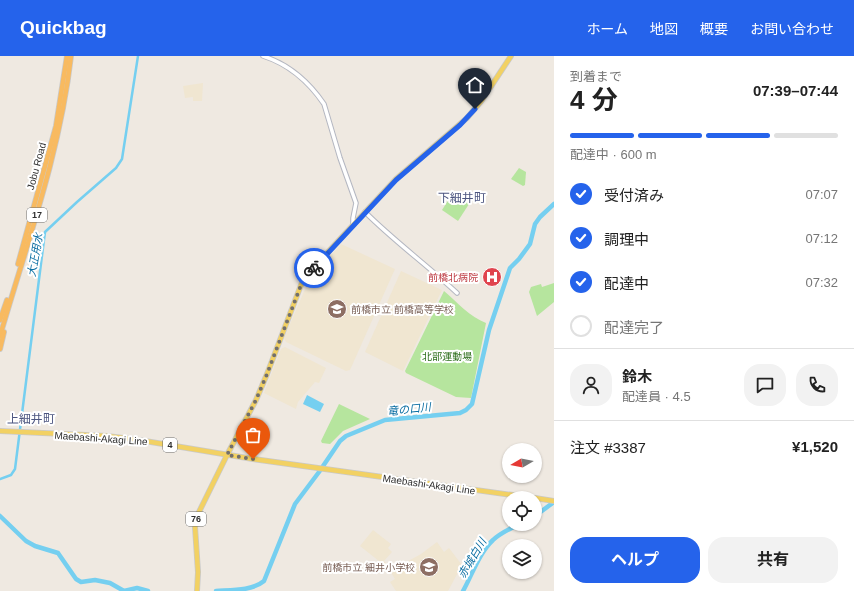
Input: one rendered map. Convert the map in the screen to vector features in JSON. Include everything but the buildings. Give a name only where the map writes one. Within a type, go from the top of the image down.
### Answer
[{"type":"highway","name":"Jobu Road","points":[[9,300],[56,126],[67,56]]},
{"type":"highway","name":"Jobu Road","points":[[0,325],[53,159],[66,96],[71,56]]},
{"type":"highway","name":"17","points":[[0,320],[9,300]]},
{"type":"highway","name":"17","points":[[0,336],[9,300]]},
{"type":"highway","name":"17","points":[[0,349],[9,300]]},
{"type":"main road","name":"76","points":[[197,591],[198,572],[195,531],[198,514],[256,400],[301,285],[307,275],[408,168],[467,118],[482,100],[511,56]]},
{"type":"main road","name":"Maebashi-Akagi Line","points":[[0,431],[107,436],[133,439],[321,469],[502,494]]},
{"type":"main road","name":"Maebashi-Akagi Line","points":[[542,499],[554,501]]},
{"type":"street","points":[[263,56],[269,57],[297,74],[324,104],[340,158],[356,203],[353,226]]},
{"type":"street","points":[[365,212],[386,234],[432,270],[457,293]]},
{"type":"shaded area","points":[[203,83],[202,101],[193,101],[193,97],[185,98],[183,86]]},
{"type":"shaded area","name":"前橋市立 前橋高等学校","points":[[341,244],[395,269],[350,370],[346,371],[286,342],[284,338],[309,280]]},
{"type":"shaded area","points":[[401,271],[442,290],[403,371],[365,352]]},
{"type":"shaded area","points":[[285,347],[326,368],[319,383],[315,382],[298,402],[296,409],[264,393],[281,349]]},
{"type":"shaded area","points":[[373,530],[391,544],[388,548],[392,552],[384,561],[391,568],[389,569],[360,546]]},
{"type":"shaded area","name":"前橋市立 細井小学校","points":[[437,542],[444,552],[449,548],[462,565],[448,591],[396,591],[390,582],[395,579],[390,571],[421,554]]},
{"type":"green space","points":[[519,168],[526,172],[525,185],[523,186],[511,179]]},
{"type":"green space","points":[[453,193],[469,204],[458,221],[442,210]]},
{"type":"green space","points":[[554,283],[554,302],[537,316],[529,292],[531,287],[541,284],[542,287]]},
{"type":"green space","name":"北部運動場","points":[[444,291],[469,313],[486,323],[471,398],[456,397],[406,373],[405,371]]},
{"type":"green space","points":[[339,404],[370,419],[343,431],[330,444],[322,443],[321,441]]},
{"type":"water","points":[[307,395],[324,404],[320,412],[303,404]]},
{"type":"waterway","name":"大正用水","points":[[0,479],[11,475],[15,469],[45,232],[116,168],[122,159],[138,56]]},
{"type":"waterway","name":"竜の口川","points":[[216,591],[254,587],[264,581],[295,504],[340,441],[346,436],[385,420],[460,413],[472,404],[489,330],[510,268],[530,244],[535,224],[554,204]]},
{"type":"waterway","name":"赤城白川","points":[[542,511],[554,502]]},
{"type":"waterway","name":"竜の口川","points":[[0,516],[26,541],[35,546],[58,553],[76,579],[81,582],[95,580],[110,583],[124,591],[137,588],[148,591]]},
{"type":"waterway","name":"赤城白川","points":[[463,591],[488,545],[505,531]]},
{"type":"way so far","points":[[253,459],[227,455],[256,400],[301,285],[307,275],[314,268]]},
{"type":"place","name":"前橋北病院","points":[[492,277]]},
{"type":"place","name":"前橋市立 前橋高等学校","points":[[337,309]]},
{"type":"place","name":"前橋市立 細井小学校","points":[[429,567]]},
{"type":"district","name":"下細井町","points":[[462,198]]},
{"type":"district","name":"上細井町","points":[[31,419]]},
{"type":"route","points":[[314,268],[408,168],[460,125],[475,109]]}]
